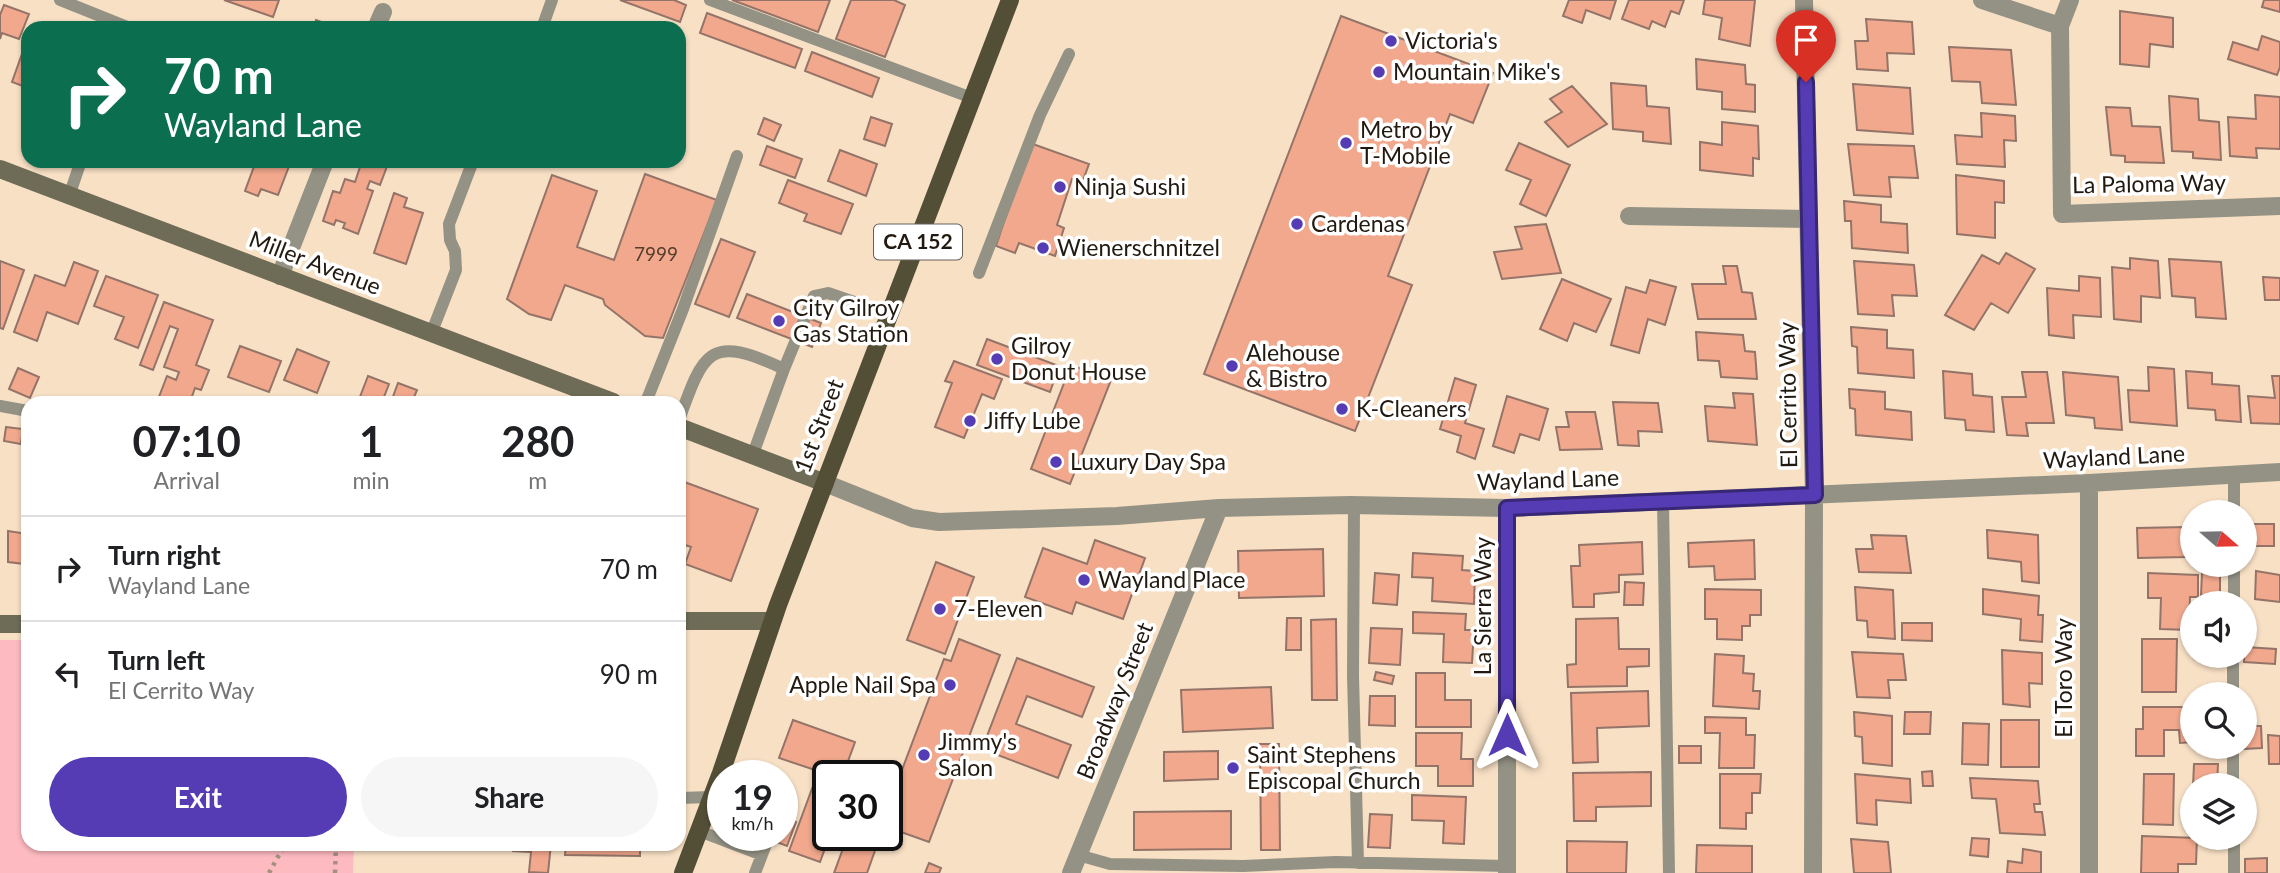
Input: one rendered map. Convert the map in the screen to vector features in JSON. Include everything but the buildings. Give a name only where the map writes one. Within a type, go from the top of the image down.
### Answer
[{"type":"main road","name":"1st Street","points":[[728,760],[772,621],[1010,0]]},
{"type":"main road","name":"1st Street","points":[[683,873],[707,810]]},
{"type":"street","name":"El Cerrito Way","points":[[1804,0],[1815,495],[1813,873]]},
{"type":"street","points":[[1982,0],[2060,26]]},
{"type":"street","name":"La Paloma Way","points":[[2070,0],[2060,26],[2062,214],[2280,206]]},
{"type":"street","points":[[280,276],[322,168]]},
{"type":"street","name":"Miller Avenue","points":[[0,169],[597,396]]},
{"type":"street","points":[[1629,216],[1808,219]]},
{"type":"street","points":[[686,430],[825,483]]},
{"type":"street","name":"Wayland Lane","points":[[825,483],[912,518],[939,522],[1117,516],[1219,508],[1354,505],[1507,508],[2089,483],[2280,472]]},
{"type":"street","name":"El Toro Way","points":[[2089,483],[2089,873]]},
{"type":"street","name":"Broadway Street","points":[[1071,873],[1219,508]]},
{"type":"street","name":"La Sierra Way","points":[[1507,508],[1507,870]]},
{"type":"street","points":[[686,621],[772,621]]},
{"type":"street","points":[[0,624],[21,624]]},
{"type":"lane","points":[[60,0],[112,21]]},
{"type":"lane","points":[[544,21],[552,0]]},
{"type":"lane","points":[[710,0],[972,98]]},
{"type":"lane","points":[[979,273],[1040,115],[1069,54]]},
{"type":"lane","points":[[648,396],[683,309],[737,156]]},
{"type":"lane","points":[[69,196],[79,168]]},
{"type":"lane","points":[[432,334],[456,270],[456,251],[450,240],[449,224],[470,168]]},
{"type":"lane","points":[[753,454],[814,296],[828,293],[889,314]]},
{"type":"lane","points":[[686,399],[694,376],[705,360],[727,350],[755,355],[784,369]]},
{"type":"lane","points":[[0,406],[21,410]]},
{"type":"lane","points":[[2234,475],[2234,500]]},
{"type":"lane","points":[[1663,501],[1669,873]]},
{"type":"lane","points":[[1354,505],[1353,676],[1358,863]]},
{"type":"lane","points":[[686,798],[707,797]]},
{"type":"lane","points":[[699,831],[762,855]]},
{"type":"lane","points":[[2234,850],[2234,873]]},
{"type":"lane","points":[[755,873],[764,851]]},
{"type":"lane","points":[[1078,855],[1111,864],[1243,866],[1358,863],[1507,870]]},
{"type":"path","points":[[269,873],[280,851]]},
{"type":"path","points":[[335,851],[335,873]]},
{"type":"shaded area","points":[[0,640],[21,640],[21,851],[354,851],[353,873],[0,873]]},
{"type":"place","name":"Victoria's","points":[[1391,41]]},
{"type":"place","name":"Mountain Mike's","points":[[1379,72]]},
{"type":"place","name":"Metro by T-Mobile","points":[[1346,143]]},
{"type":"place","name":"Ninja Sushi","points":[[1060,187]]},
{"type":"place","name":"Cardenas","points":[[1297,224]]},
{"type":"place","name":"Wienerschnitzel","points":[[1043,248]]},
{"type":"place","name":"City Gilroy Gas Station","points":[[779,321]]},
{"type":"place","name":"Gilroy Donut House","points":[[997,359]]},
{"type":"place","name":"Alehouse & Bistro","points":[[1232,366]]},
{"type":"place","name":"K-Cleaners","points":[[1342,409]]},
{"type":"place","name":"Jiffy Lube","points":[[970,421]]},
{"type":"place","name":"Luxury Day Spa","points":[[1056,462]]},
{"type":"place","name":"Wayland Place","points":[[1084,580]]},
{"type":"place","name":"7-Eleven","points":[[940,609]]},
{"type":"place","name":"Apple Nail Spa","points":[[950,685]]},
{"type":"place","name":"Jimmy's Salon","points":[[924,755]]},
{"type":"place","name":"Saint Stephens Episcopal Church","points":[[1233,768]]},
{"type":"route","points":[[1507,735],[1507,508],[1815,495],[1806,82]]}]
